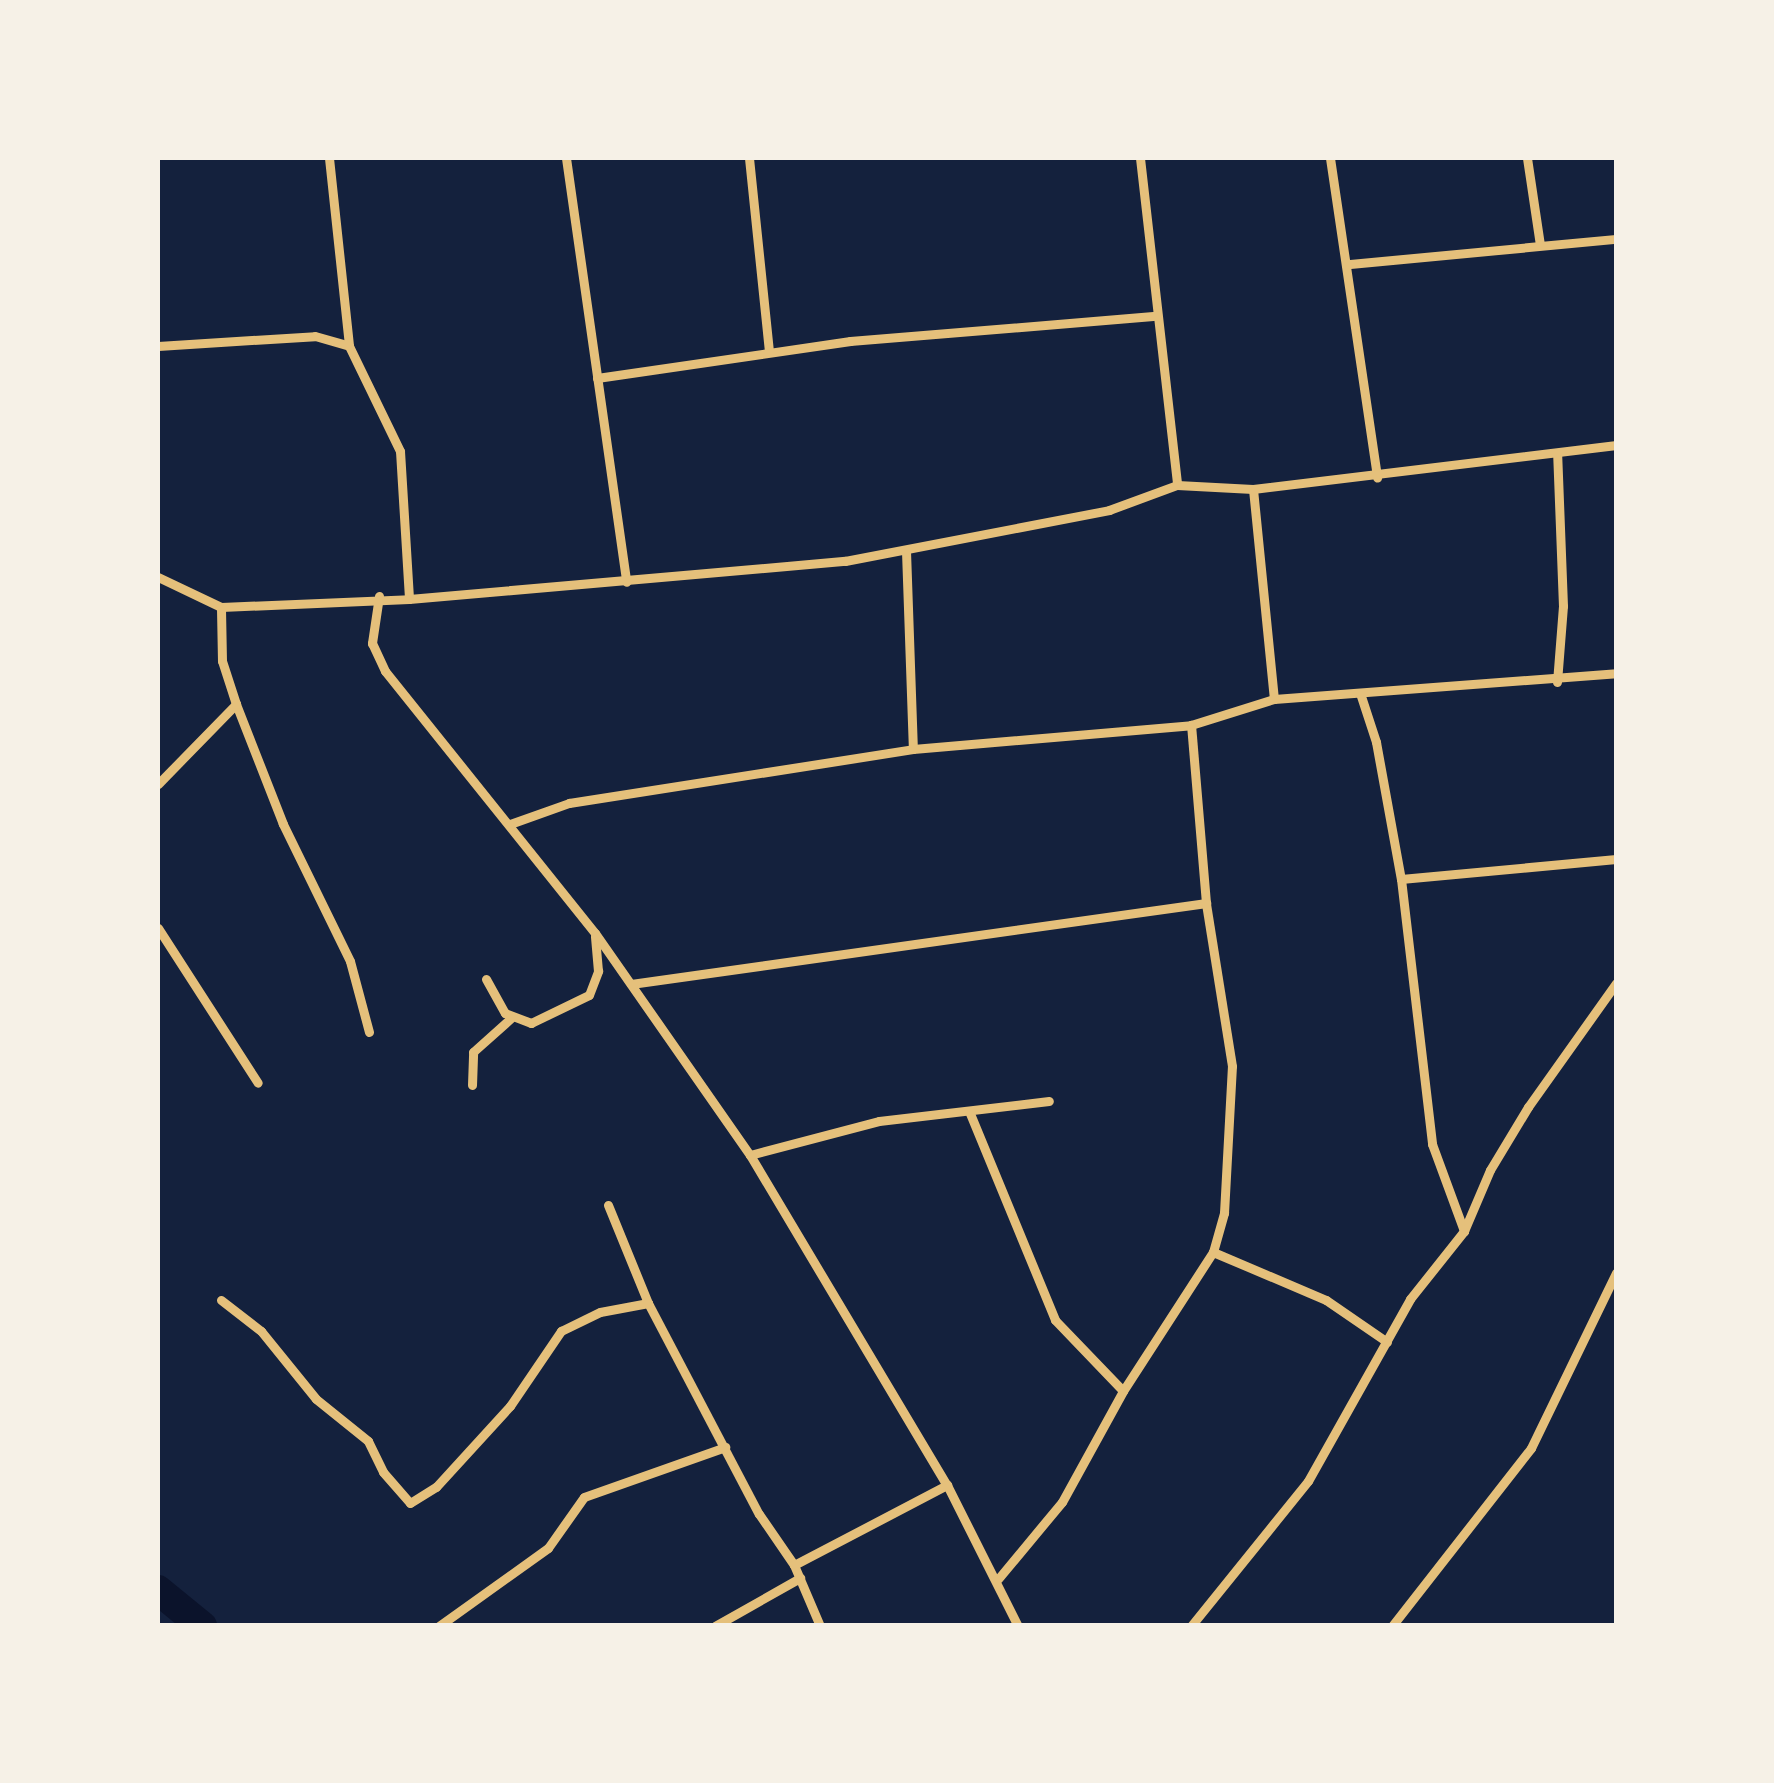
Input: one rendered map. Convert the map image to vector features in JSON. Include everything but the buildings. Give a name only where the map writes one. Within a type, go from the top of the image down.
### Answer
[{"type":"street","points":[[329,158],[349,346],[400,451],[409,599]]},
{"type":"street","points":[[566,158],[626,582]]},
{"type":"street","points":[[748,158],[768,352]]},
{"type":"street","points":[[1140,158],[1176,485]]},
{"type":"street","points":[[1330,158],[1350,264],[1377,478]]},
{"type":"street","points":[[1527,158],[1540,245]]},
{"type":"street","points":[[1350,264],[1616,239]]},
{"type":"street","points":[[596,378],[768,352],[1156,316]]},
{"type":"street","points":[[159,343],[315,336],[349,346]]},
{"type":"street","points":[[158,577],[221,607],[379,596],[409,599],[626,582],[906,551],[1109,510],[1176,485],[1253,490],[1377,478],[1616,445]]},
{"type":"street","points":[[1557,453],[1563,606],[1557,682]]},
{"type":"street","points":[[1253,490],[1274,699]]},
{"type":"street","points":[[906,551],[913,749]]},
{"type":"street","points":[[379,596],[372,643],[385,671],[450,760],[510,824],[595,933],[750,1155],[947,1485],[998,1579],[1018,1626]]},
{"type":"street","points":[[221,607],[222,660],[236,704],[283,824],[350,962],[370,1032]]},
{"type":"street","points":[[510,824],[569,803],[913,749],[1191,725],[1274,699],[1557,682],[1616,672]]},
{"type":"street","points":[[1360,693],[1376,742],[1401,879],[1424,1101],[1438,1168],[1464,1232]]},
{"type":"street","points":[[158,784],[236,704]]},
{"type":"street","points":[[998,1579],[1062,1502],[1123,1391],[1213,1252],[1224,1213],[1234,1100],[1206,903],[1191,725]]},
{"type":"street","points":[[1401,879],[1616,859]]},
{"type":"street","points":[[631,984],[1206,903]]},
{"type":"street","points":[[158,928],[258,1083]]},
{"type":"street","points":[[486,979],[511,1018],[531,1024],[589,996],[598,971],[595,933]]},
{"type":"street","points":[[1191,1626],[1308,1481],[1410,1299],[1464,1232],[1490,1170],[1528,1107],[1616,983]]},
{"type":"street","points":[[472,1085],[473,1052],[511,1018]]},
{"type":"street","points":[[750,1155],[813,1133],[1049,1100]]},
{"type":"street","points":[[969,1112],[1055,1320],[1123,1391]]},
{"type":"street","points":[[608,1205],[648,1303],[794,1565],[820,1626]]},
{"type":"street","points":[[1213,1252],[1326,1300],[1386,1342]]},
{"type":"street","points":[[1392,1626],[1531,1448],[1616,1273]]},
{"type":"street","points":[[221,1300],[261,1331],[316,1399],[356,1428],[410,1503],[436,1487],[510,1406],[560,1331],[600,1312],[648,1303]]},
{"type":"street","points":[[439,1626],[548,1548],[584,1497],[725,1447]]},
{"type":"street","points":[[794,1565],[947,1485]]},
{"type":"street","points":[[715,1626],[800,1578]]},
{"type":"waterway","points":[[158,1590],[202,1626]]}]
